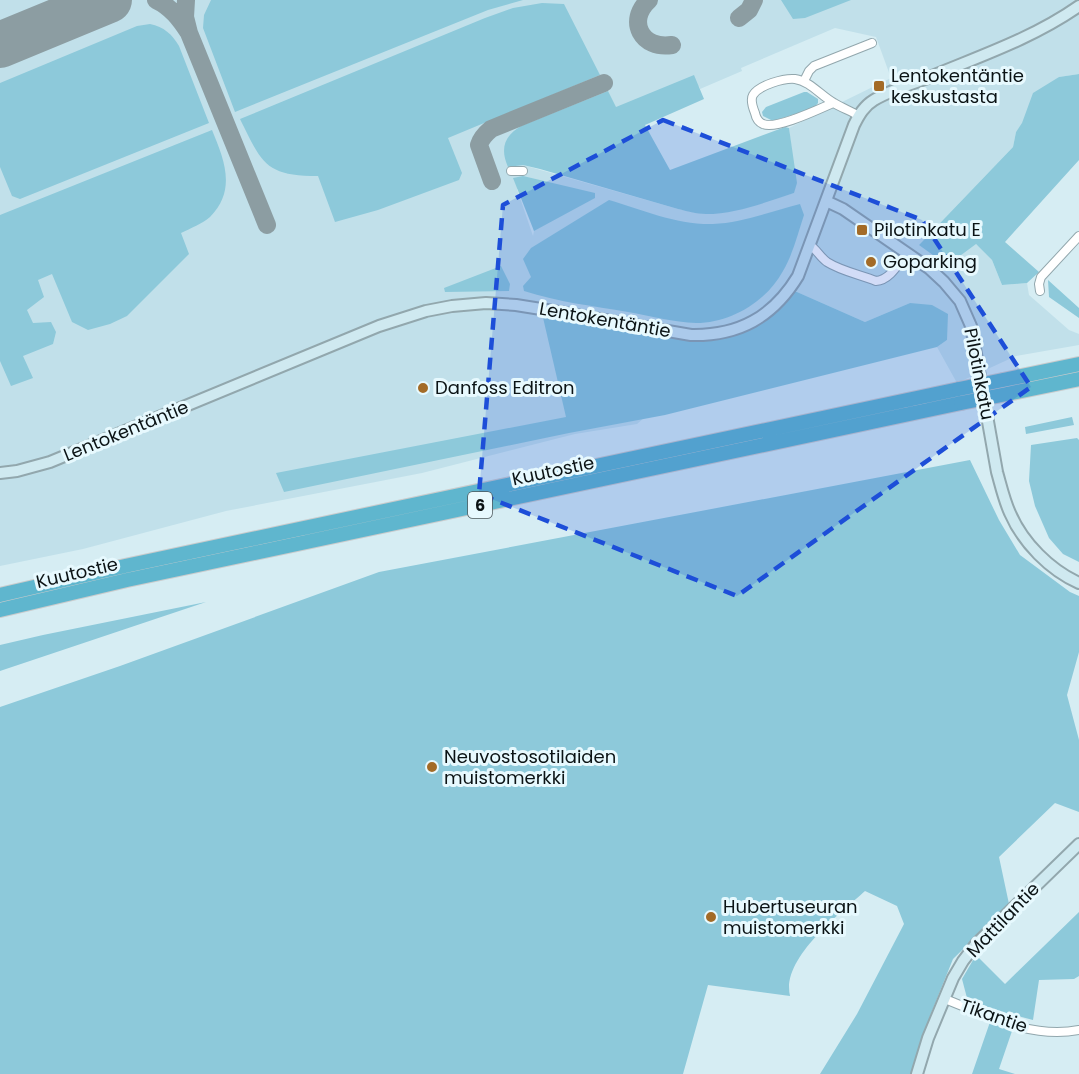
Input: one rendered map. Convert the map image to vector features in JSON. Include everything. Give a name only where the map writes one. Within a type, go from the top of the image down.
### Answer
[{"type":"highway","name":"Kuutostie","points":[[0,595],[125,566],[1079,364]]},
{"type":"highway","name":"Kuutostie","points":[[0,610],[128,580],[1079,379]]},
{"type":"street","name":"Lentokentäntie","points":[[0,473],[50,462],[379,326],[417,313],[452,306],[486,303],[516,305],[704,336],[742,327],[758,320],[774,307],[789,291],[798,276],[851,131],[866,105],[1032,34],[1079,6]]},
{"type":"street","points":[[804,81],[808,71],[814,66],[872,43]]},
{"type":"street","points":[[833,103],[795,119],[769,125],[762,124],[758,120],[752,98],[753,94],[765,86],[783,79],[794,79],[804,81],[833,103],[859,116]]},
{"type":"street","points":[[511,171],[523,171]]},
{"type":"street","name":"Pilotinkatu","points":[[826,201],[843,208],[930,269],[960,301],[971,326],[998,472],[1010,514],[1027,540],[1047,563],[1079,583]]},
{"type":"street","points":[[1040,291],[1041,277],[1077,241]]},
{"type":"street","points":[[810,245],[832,265],[876,281],[886,278],[907,253]]},
{"type":"street","name":"Mattilantie","points":[[916,1074],[928,1038],[953,978],[963,961],[976,944],[1079,844]]},
{"type":"street","name":"Tikantie","points":[[945,999],[1024,1029],[1065,1033],[1079,1030]]},
{"type":"highlighted area","points":[[663,120],[922,220],[1031,387],[737,596],[479,494],[503,205]]},
{"type":"shaded area","points":[[0,0],[1079,0],[1079,74],[1059,77],[1016,132],[1013,147],[919,245],[976,244],[992,260],[1002,285],[1027,283],[1029,295],[1069,330],[1079,334],[1079,345],[1016,356],[957,383],[937,347],[947,340],[910,303],[865,322],[797,292],[789,291],[637,424],[575,434],[422,473],[226,511],[83,549],[0,566]],"holes":[[[835,28],[876,37],[891,78],[789,128],[794,193],[731,211],[697,213],[523,165],[699,86],[700,89],[742,71],[741,68]],[[523,185],[534,231],[533,236],[517,189]]]},
{"type":"shaded area","points":[[211,0],[523,0],[488,10],[235,112],[203,28],[204,15]]},
{"type":"shaded area","points":[[781,0],[851,0],[805,18],[793,19]]},
{"type":"shaded area","points":[[542,3],[564,4],[600,75],[448,138],[462,173],[459,180],[378,210],[335,222],[318,176],[287,173],[267,164],[254,146],[240,119],[485,18],[513,8]]},
{"type":"shaded area","points":[[150,24],[167,32],[179,46],[209,123],[20,199],[12,196],[0,167],[0,83],[137,26]]},
{"type":"shaded area","points":[[1079,74],[1079,160],[1005,242],[1039,272],[1027,283],[1002,285],[992,260],[976,244],[949,264],[919,245],[1013,147],[1016,132],[1022,123],[1033,93],[1059,77]]},
{"type":"shaded area","points":[[694,75],[704,99],[645,125],[670,170],[785,127],[789,128],[797,183],[794,193],[740,210],[702,214],[540,169],[523,165],[508,167],[504,154],[505,144],[511,134],[521,126],[608,91],[616,107]]},
{"type":"shaded area","points":[[804,92],[818,99],[814,108],[776,120],[763,116],[762,112],[766,107]]},
{"type":"shaded area","points":[[212,130],[224,163],[226,185],[218,207],[210,217],[181,233],[189,254],[127,316],[88,330],[72,322],[52,274],[38,280],[44,297],[27,310],[33,323],[51,322],[56,332],[53,344],[23,356],[33,378],[11,386],[0,361],[0,215]]},
{"type":"shaded area","points":[[523,176],[595,193],[595,198],[534,231],[513,178]]},
{"type":"shaded area","points":[[609,200],[660,216],[700,224],[735,221],[800,204],[804,215],[790,258],[776,282],[758,301],[722,319],[696,323],[679,321],[563,301],[524,291],[523,286],[531,277],[523,259],[531,248]]},
{"type":"shaded area","points":[[501,266],[510,284],[509,291],[445,292],[444,288]]},
{"type":"shaded area","points":[[1048,280],[1079,308],[1079,318],[1049,297]]},
{"type":"shaded area","points":[[789,291],[797,292],[865,322],[910,303],[932,305],[948,314],[947,340],[937,347],[665,415],[284,492],[276,473],[566,417],[541,309],[669,332],[742,327]]},
{"type":"shaded area","points":[[1072,417],[1074,425],[1026,434],[1025,427]]},
{"type":"shaded area","points":[[1077,438],[1079,440],[1079,562],[1063,554],[1049,538],[1035,506],[1029,481],[1031,445]]},
{"type":"shaded area","points":[[970,460],[999,520],[1020,555],[1070,592],[1079,596],[1079,652],[1067,695],[1079,740],[1079,812],[1055,803],[999,857],[1009,904],[953,959],[930,1016],[911,1074],[820,1074],[857,1014],[904,924],[897,906],[865,891],[828,924],[803,952],[794,967],[790,982],[790,996],[708,985],[683,1074],[0,1074],[0,707],[379,572]]},
{"type":"shaded area","points":[[206,602],[0,671],[0,645]]},
{"type":"shaded area","points":[[1079,912],[1079,976],[1074,979],[1039,980],[1033,1020],[995,1010],[967,998],[962,979],[976,955],[1005,984]]},
{"type":"shaded area","points":[[990,1022],[1012,1031],[999,1069],[1015,1074],[972,1074]]},
{"type":"taxiway","points":[[156,0],[175,14],[189,33],[185,17],[186,0]]},
{"type":"taxiway","points":[[649,0],[642,8],[639,17],[638,25],[641,32],[653,43],[672,45]]},
{"type":"taxiway","points":[[739,18],[749,10],[754,0]]},
{"type":"taxiway","points":[[189,33],[267,225]]},
{"type":"taxiway","points":[[492,181],[479,145],[491,129],[604,83]]},
{"type":"runway","points":[[0,45],[109,0]]},
{"type":"place","name":"Lentokentäntie keskustasta","points":[[879,86]]},
{"type":"place","name":"Pilotinkatu E","points":[[862,230]]},
{"type":"place","name":"Goparking","points":[[871,262]]},
{"type":"place","name":"Danfoss Editron","points":[[423,388]]},
{"type":"place","name":"Neuvostosotilaiden muistomerkki","points":[[432,767]]},
{"type":"place","name":"Hubertuseuran muistomerkki","points":[[711,917]]}]
